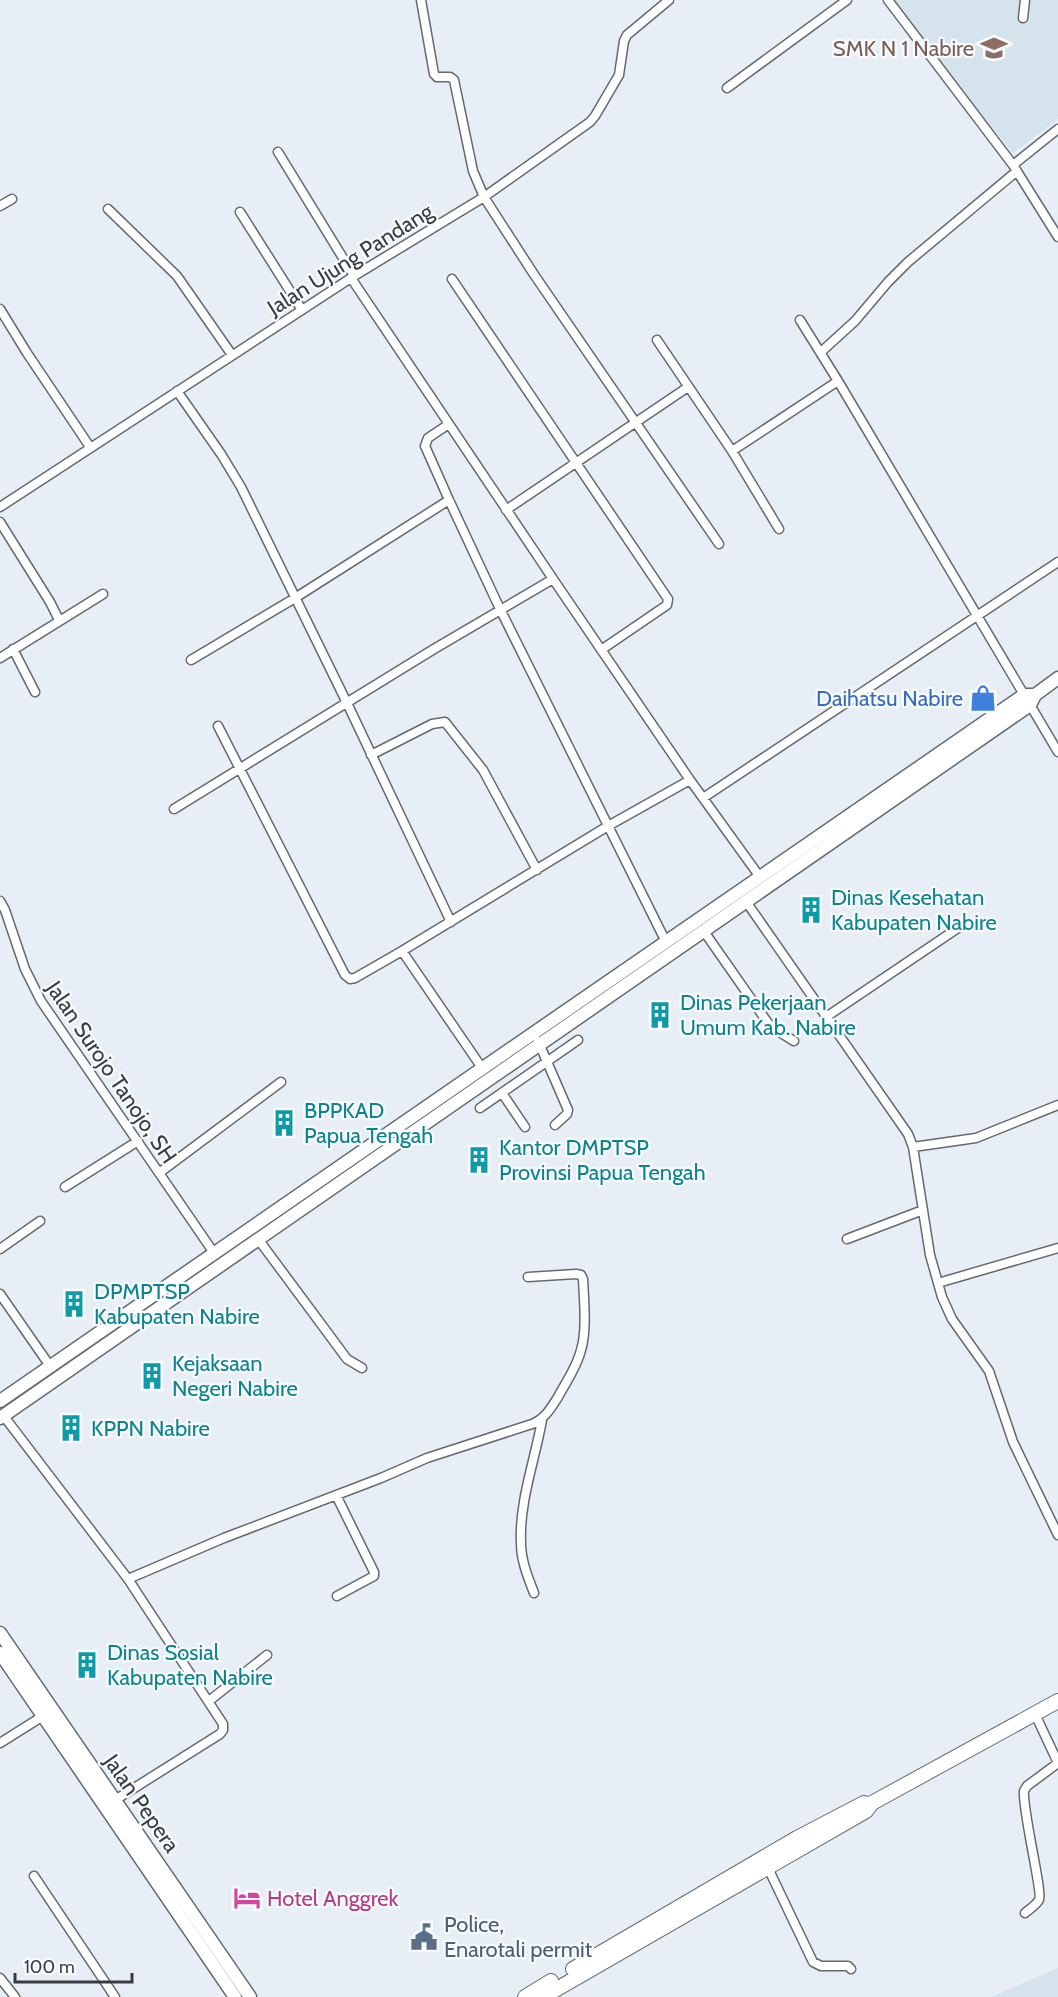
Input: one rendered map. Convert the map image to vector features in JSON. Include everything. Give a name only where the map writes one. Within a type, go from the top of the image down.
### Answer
[{"type":"highway","points":[[543,1997],[737,1880],[838,1815],[862,1804],[872,1803],[1058,1701]]},
{"type":"highway","points":[[525,1997],[737,1880],[768,1868],[866,1811],[872,1803]]},
{"type":"main road","points":[[0,1401],[482,1068],[536,1039],[703,930],[1058,678]]},
{"type":"main road","points":[[2,1416],[295,1213],[666,942],[1030,698]]},
{"type":"main road","points":[[286,1203],[295,1213]]},
{"type":"main road","points":[[107,1327],[115,1338]]},
{"type":"main road","name":"Jalan Pepera","points":[[0,1633],[4,1652],[43,1716],[110,1803]]},
{"type":"main road","name":"Jalan Pepera","points":[[4,1652],[228,1976],[250,1997]]},
{"type":"main road","name":"Jalan Pepera","points":[[228,1976],[235,1997]]},
{"type":"street","points":[[421,0],[434,74],[437,77],[450,77],[454,80],[473,171],[484,197],[538,280],[719,544]]},
{"type":"street","name":"Jalan Ujung Pandang","points":[[0,507],[353,277],[484,197],[594,118],[619,75],[627,35],[669,0]]},
{"type":"street","points":[[727,88],[847,0]]},
{"type":"street","points":[[888,0],[1015,168],[1058,237]]},
{"type":"street","points":[[1023,18],[1025,0]]},
{"type":"street","points":[[821,352],[862,313],[901,268],[1058,129]]},
{"type":"street","points":[[278,152],[353,277],[506,510],[690,780],[760,877]]},
{"type":"street","points":[[0,207],[12,199]]},
{"type":"street","points":[[108,209],[177,276],[232,356]]},
{"type":"street","points":[[240,212],[302,310]]},
{"type":"street","points":[[452,279],[669,601],[667,605],[601,650]]},
{"type":"street","points":[[0,309],[90,447]]},
{"type":"street","points":[[800,321],[821,352],[977,617],[1030,698],[1058,752]]},
{"type":"street","points":[[657,340],[732,451],[779,529]]},
{"type":"street","points":[[732,451],[838,381]]},
{"type":"street","points":[[506,510],[688,387]]},
{"type":"street","points":[[177,391],[236,478],[347,703],[451,922]]},
{"type":"street","points":[[449,424],[428,438],[425,446],[500,609],[666,942]]},
{"type":"street","points":[[191,660],[295,598],[449,500]]},
{"type":"street","points":[[0,522],[59,620]]},
{"type":"street","points":[[703,798],[1058,562]]},
{"type":"street","points":[[174,809],[500,609],[553,579]]},
{"type":"street","points":[[0,658],[103,594]]},
{"type":"street","points":[[14,649],[35,692]]},
{"type":"street","points":[[371,755],[432,724],[445,722],[483,770],[537,870]]},
{"type":"street","points":[[218,726],[348,978],[356,978],[608,826],[690,780]]},
{"type":"street","points":[[745,900],[908,1134],[913,1147],[930,1255],[938,1283],[952,1318],[989,1371],[1013,1442],[1058,1535]]},
{"type":"street","name":"Jalan Surojo Tanojo, SH","points":[[0,901],[36,993],[214,1253]]},
{"type":"street","points":[[826,1017],[958,928]]},
{"type":"street","points":[[703,930],[768,1023],[794,1041]]},
{"type":"street","points":[[402,951],[482,1068]]},
{"type":"street","points":[[536,1039],[568,1110],[567,1114],[555,1125]]},
{"type":"street","points":[[480,1108],[578,1040]]},
{"type":"street","points":[[159,1173],[281,1082]]},
{"type":"street","points":[[502,1094],[525,1126]]},
{"type":"street","points":[[913,1147],[972,1140],[1058,1105]]},
{"type":"street","points":[[65,1187],[138,1141]]},
{"type":"street","points":[[847,1239],[923,1210]]},
{"type":"street","points":[[0,1249],[40,1221]]},
{"type":"street","points":[[258,1239],[346,1359],[362,1368]]},
{"type":"street","points":[[938,1283],[1058,1248]]},
{"type":"street","points":[[528,1277],[576,1274],[581,1275],[583,1279],[583,1341],[580,1354],[570,1376],[542,1420],[521,1525],[520,1545],[534,1593]]},
{"type":"street","points":[[0,1294],[50,1366]]},
{"type":"street","points":[[2,1416],[128,1579],[224,1724],[222,1732],[110,1803]]},
{"type":"street","points":[[128,1579],[224,1538],[427,1458],[542,1420]]},
{"type":"street","points":[[336,1495],[374,1572],[372,1578],[337,1596]]},
{"type":"street","points":[[209,1701],[267,1654]]},
{"type":"street","points":[[1025,1913],[1039,1900],[1040,1893],[1024,1791],[1026,1786],[1058,1763],[1035,1714]]},
{"type":"street","points":[[0,1743],[43,1716]]},
{"type":"street","points":[[768,1868],[813,1962],[821,1966],[848,1966],[851,1969]]},
{"type":"street","points":[[34,1876],[115,1997]]},
{"type":"street","points":[[0,1978],[15,1997]]},
{"type":"shaded area","name":"SMK N 1 Nabire","points":[[893,0],[1058,0],[1058,119],[1013,153]]},
{"type":"shaded area","points":[[1058,1968],[1058,1997],[991,1997]]},
{"type":"place","name":"SMK N 1 Nabire","points":[[994,48]]},
{"type":"place","name":"Daihatsu Nabire","points":[[983,698]]},
{"type":"place","name":"Dinas Kesehatan Kabupaten Nabire","points":[[811,910]]},
{"type":"place","name":"Dinas Pekerjaan Umum Kab. Nabire","points":[[660,1015]]},
{"type":"place","name":"BPPKAD Papua Tengah","points":[[284,1123]]},
{"type":"place","name":"Kantor DMPTSP Provinsi Papua Tengah","points":[[479,1160]]},
{"type":"place","name":"DPMPTSP Kabupaten Nabire","points":[[74,1304]]},
{"type":"place","name":"Kejaksaan Negeri Nabire","points":[[152,1376]]},
{"type":"place","name":"KPPN Nabire","points":[[71,1428]]},
{"type":"place","name":"Dinas Sosial Kabupaten Nabire","points":[[87,1665]]},
{"type":"place","name":"Hotel Anggrek","points":[[247,1898]]},
{"type":"place","name":"Police, Enarotali permit","points":[[424,1937]]}]
